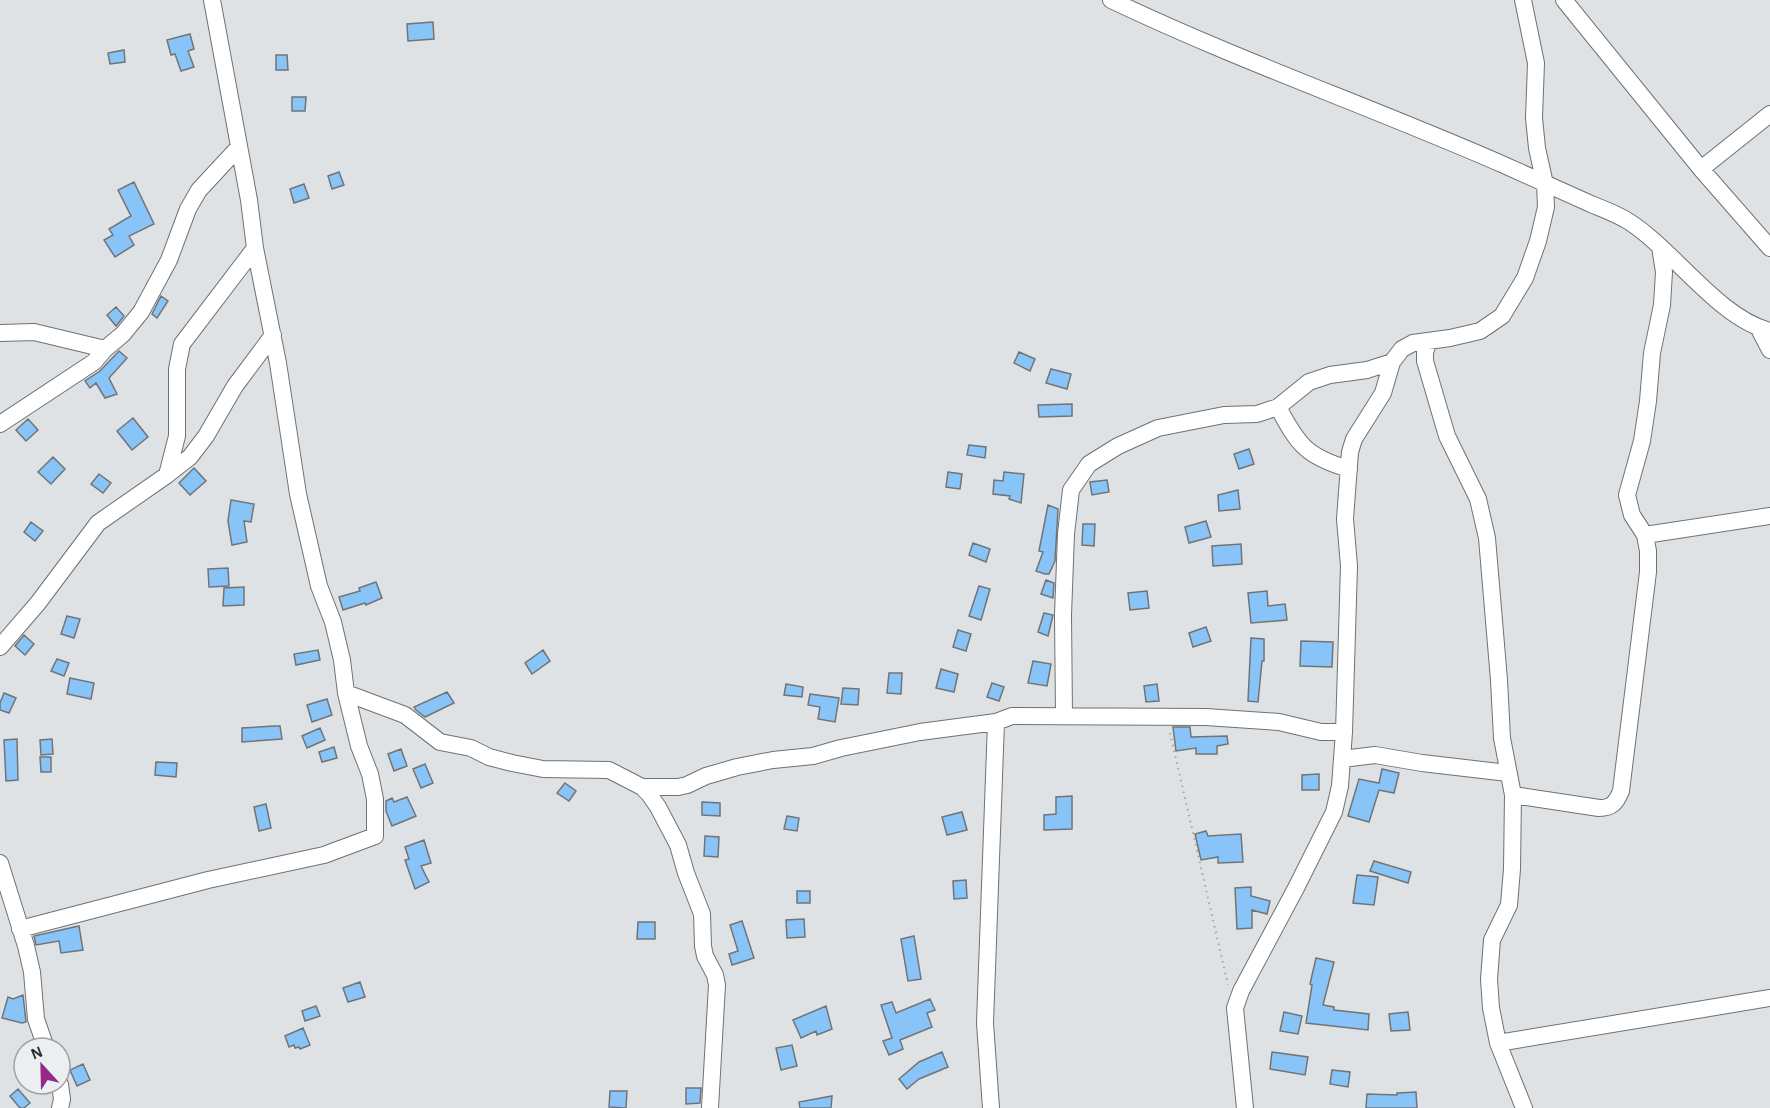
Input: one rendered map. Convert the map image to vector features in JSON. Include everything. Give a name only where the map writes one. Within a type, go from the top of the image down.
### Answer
[{"type":"street","points":[[20,929],[208,880],[324,855],[375,836],[375,799],[370,774],[359,746],[346,693],[342,660],[333,622],[319,586],[305,528],[212,0]]},
{"type":"street","points":[[1111,0],[1217,49],[1369,108],[1628,220],[1720,303],[1764,330],[1770,350]]},
{"type":"street","points":[[1243,1105],[1235,1008],[1241,991],[1334,812],[1340,786],[1349,567],[1346,519],[1350,452],[1354,439],[1383,393],[1392,362],[1402,349],[1413,343],[1480,331],[1502,316],[1525,278],[1538,241],[1546,207],[1545,184],[1537,148],[1534,118],[1536,63],[1523,0]]},
{"type":"street","points":[[1564,0],[1701,169],[1770,248]]},
{"type":"street","points":[[1701,169],[1770,114]]},
{"type":"street","points":[[0,424],[94,362],[123,334],[141,312],[169,260],[188,209],[199,190],[239,147]]},
{"type":"street","points":[[1513,795],[1609,808],[1617,801],[1622,791],[1648,572],[1645,535],[1632,515],[1626,495],[1642,441],[1652,352],[1662,305],[1664,272],[1660,247]]},
{"type":"street","points":[[167,475],[177,436],[177,369],[182,344],[255,248]]},
{"type":"street","points":[[0,333],[34,332],[105,349]]},
{"type":"street","points":[[0,647],[38,603],[98,523],[190,457],[235,386],[273,336]]},
{"type":"street","points":[[1429,341],[1425,361],[1447,436],[1478,499],[1487,538],[1502,738],[1513,795],[1509,905],[1492,940],[1489,979],[1491,1008],[1498,1043],[1524,1108]]},
{"type":"street","points":[[1064,717],[1063,615],[1066,534],[1071,490],[1089,464],[1118,446],[1158,428],[1224,415],[1257,414],[1278,407],[1309,382],[1330,375],[1367,370],[1392,362]]},
{"type":"street","points":[[1278,407],[1291,432],[1305,449],[1328,463],[1349,470]]},
{"type":"street","points":[[1645,535],[1770,516]]},
{"type":"street","points":[[346,693],[405,715],[440,742],[471,748],[489,757],[512,764],[543,769],[609,771],[642,787],[649,794],[669,825],[678,845],[702,914],[705,956],[715,975],[717,985],[710,1108]]},
{"type":"street","points":[[642,787],[678,787],[736,767],[772,760],[813,756],[920,732],[996,722],[1012,716],[1206,717],[1279,722],[1321,732],[1344,732]]},
{"type":"street","points":[[991,1108],[985,1023],[996,722]]},
{"type":"street","points":[[1342,759],[1375,755],[1508,773]]},
{"type":"street","points":[[0,863],[32,972],[36,1019],[42,1036]]},
{"type":"street","points":[[1498,1043],[1770,998]]},
{"type":"path","points":[[1167,718],[1209,908],[1235,1008]]},
{"type":"building","points":[[433,22],[434,39],[408,41],[407,24]]},
{"type":"building","points":[[190,34],[194,49],[188,51],[194,67],[181,71],[175,54],[171,55],[167,40]]},
{"type":"building","points":[[124,50],[125,62],[110,64],[108,53]]},
{"type":"building","points":[[276,55],[287,55],[288,70],[276,70]]},
{"type":"building","points":[[292,97],[306,97],[305,111],[292,111]]},
{"type":"building","points":[[339,172],[344,185],[332,189],[328,176]]},
{"type":"building","points":[[134,182],[154,224],[129,236],[134,245],[115,257],[104,240],[113,235],[109,229],[131,216],[118,190]]},
{"type":"building","points":[[304,184],[309,198],[294,203],[290,189]]},
{"type":"building","points":[[161,296],[168,301],[157,318],[152,314]]},
{"type":"building","points":[[116,307],[124,316],[116,326],[107,315]]},
{"type":"building","points":[[119,351],[127,358],[109,378],[117,394],[105,398],[96,383],[90,388],[85,381],[100,371]]},
{"type":"building","points":[[1019,352],[1035,359],[1030,371],[1014,363]]},
{"type":"building","points":[[1051,369],[1071,374],[1067,389],[1046,383]]},
{"type":"building","points":[[1072,404],[1072,416],[1039,417],[1038,405]]},
{"type":"building","points":[[133,418],[148,437],[132,450],[117,431]]},
{"type":"building","points":[[28,419],[38,430],[26,441],[16,430]]},
{"type":"building","points":[[969,445],[986,447],[985,458],[967,455]]},
{"type":"building","points":[[1249,449],[1254,464],[1239,469],[1234,454]]},
{"type":"building","points":[[53,457],[65,469],[51,484],[38,472]]},
{"type":"building","points":[[194,468],[206,481],[190,495],[179,483]]},
{"type":"building","points":[[948,472],[962,474],[960,489],[946,487]]},
{"type":"building","points":[[1004,472],[1024,474],[1021,503],[1009,499],[1010,496],[993,494],[994,480],[1003,481]]},
{"type":"building","points":[[99,474],[111,483],[103,493],[91,484]]},
{"type":"building","points":[[1107,480],[1109,492],[1092,495],[1090,482]]},
{"type":"building","points":[[1238,490],[1240,509],[1219,511],[1218,495]]},
{"type":"building","points":[[231,500],[254,504],[251,522],[244,521],[247,542],[232,545],[228,521]]},
{"type":"building","points":[[1048,505],[1058,509],[1055,561],[1049,574],[1045,574],[1036,571],[1043,552],[1039,551]]},
{"type":"building","points":[[1206,521],[1211,537],[1189,543],[1185,527]]},
{"type":"building","points":[[31,522],[43,531],[35,541],[24,532]]},
{"type":"building","points":[[1083,524],[1095,524],[1094,546],[1082,545]]},
{"type":"building","points":[[973,543],[990,549],[986,562],[969,555]]},
{"type":"building","points":[[1241,544],[1242,564],[1213,566],[1212,546]]},
{"type":"building","points":[[228,568],[229,586],[209,587],[208,569]]},
{"type":"building","points":[[1046,580],[1054,583],[1053,598],[1041,594]]},
{"type":"building","points":[[376,582],[382,598],[366,605],[365,603],[343,610],[339,597],[360,591],[359,588]]},
{"type":"building","points":[[979,586],[990,589],[981,620],[969,616]]},
{"type":"building","points":[[244,587],[244,605],[223,606],[224,588]]},
{"type":"building","points":[[1147,591],[1149,608],[1130,610],[1128,593]]},
{"type":"building","points":[[1267,591],[1268,606],[1285,604],[1287,620],[1251,623],[1248,593]]},
{"type":"building","points":[[1044,613],[1053,615],[1048,636],[1038,632]]},
{"type":"building","points":[[67,616],[80,619],[74,638],[61,634]]},
{"type":"building","points":[[1206,627],[1211,641],[1193,647],[1189,633]]},
{"type":"building","points":[[958,630],[971,634],[966,651],[953,647]]},
{"type":"building","points":[[24,635],[34,644],[25,655],[15,646]]},
{"type":"building","points":[[1251,638],[1264,639],[1264,661],[1262,661],[1258,702],[1248,701]]},
{"type":"building","points":[[1301,641],[1333,642],[1332,667],[1300,666]]},
{"type":"building","points":[[318,650],[320,660],[296,665],[294,654]]},
{"type":"building","points":[[543,650],[550,661],[532,674],[525,663]]},
{"type":"building","points":[[57,659],[69,663],[64,676],[51,671]]},
{"type":"building","points":[[1033,661],[1051,664],[1047,686],[1028,683]]},
{"type":"building","points":[[941,669],[958,674],[954,692],[936,688]]},
{"type":"building","points":[[889,673],[902,673],[901,694],[887,693]]},
{"type":"building","points":[[70,678],[94,683],[91,699],[67,694]]},
{"type":"building","points":[[992,683],[1004,687],[999,701],[987,697]]},
{"type":"building","points":[[786,684],[803,687],[802,697],[784,695]]},
{"type":"building","points":[[1157,684],[1159,701],[1146,702],[1144,686]]},
{"type":"building","points":[[843,688],[859,689],[858,705],[841,704]]},
{"type":"building","points":[[447,692],[454,703],[425,717],[414,707]]},
{"type":"building","points":[[4,693],[16,698],[9,713],[0,710]]},
{"type":"building","points":[[810,694],[839,698],[835,722],[818,719],[820,707],[808,705]]},
{"type":"building","points":[[327,699],[332,715],[312,722],[307,705]]},
{"type":"building","points":[[280,726],[282,739],[242,742],[242,728]]},
{"type":"building","points":[[1173,727],[1190,727],[1191,737],[1227,736],[1228,744],[1217,746],[1217,754],[1196,754],[1196,748],[1176,751]]},
{"type":"building","points":[[320,728],[325,740],[307,748],[302,736]]},
{"type":"building","points":[[17,739],[18,780],[6,781],[4,740]]},
{"type":"building","points":[[52,739],[53,754],[41,755],[40,740]]},
{"type":"building","points":[[334,747],[337,758],[322,762],[319,752]]},
{"type":"building","points":[[401,749],[407,766],[394,771],[388,754]]},
{"type":"building","points":[[40,757],[51,757],[51,772],[41,772]]},
{"type":"building","points":[[156,762],[177,763],[176,777],[155,775]]},
{"type":"building","points":[[425,764],[433,783],[421,788],[413,769]]},
{"type":"building","points":[[1382,769],[1399,773],[1394,793],[1379,790],[1369,822],[1348,816],[1359,779],[1379,783]]},
{"type":"building","points":[[1319,774],[1319,790],[1302,790],[1302,775]]},
{"type":"building","points":[[565,783],[576,791],[569,801],[557,793]]},
{"type":"building","points":[[1072,796],[1072,829],[1044,830],[1044,815],[1056,814],[1056,797]]},
{"type":"building","points":[[407,797],[416,816],[392,826],[386,811],[386,801],[392,798],[394,802]]},
{"type":"building","points":[[702,802],[720,803],[720,816],[702,815]]},
{"type":"building","points":[[266,804],[271,828],[259,831],[254,807]]},
{"type":"building","points":[[962,812],[967,830],[947,835],[942,817]]},
{"type":"building","points":[[787,816],[799,818],[797,831],[784,829]]},
{"type":"building","points":[[1206,831],[1208,836],[1241,834],[1243,862],[1218,863],[1218,857],[1201,860],[1195,834]]},
{"type":"building","points":[[705,836],[719,837],[718,857],[704,856]]},
{"type":"building","points":[[424,840],[431,863],[421,866],[429,882],[415,889],[405,860],[409,859],[405,847]]},
{"type":"building","points":[[1374,861],[1411,872],[1408,883],[1370,871]]},
{"type":"building","points":[[1357,875],[1378,877],[1374,905],[1353,903]]},
{"type":"building","points":[[966,880],[967,898],[954,899],[953,881]]},
{"type":"building","points":[[1251,887],[1251,896],[1270,901],[1267,914],[1252,910],[1252,928],[1237,929],[1235,888]]},
{"type":"building","points":[[797,891],[810,891],[810,903],[797,903]]},
{"type":"building","points":[[804,919],[805,937],[787,938],[786,920]]},
{"type":"building","points":[[742,921],[754,958],[732,965],[729,954],[738,951],[730,925]]},
{"type":"building","points":[[638,922],[655,922],[655,939],[637,939]]},
{"type":"building","points":[[79,926],[83,950],[61,953],[59,941],[36,945],[34,936]]},
{"type":"building","points":[[914,936],[921,979],[908,981],[901,939]]},
{"type":"building","points":[[1316,958],[1334,962],[1323,1005],[1334,1007],[1334,1010],[1369,1014],[1368,1030],[1306,1023],[1312,985],[1310,984]]},
{"type":"building","points":[[360,982],[365,997],[348,1002],[343,988]]},
{"type":"building","points":[[23,995],[26,1022],[2,1018],[8,997],[13,999]]},
{"type":"building","points":[[930,999],[935,1010],[927,1013],[932,1027],[900,1040],[903,1049],[889,1055],[883,1041],[892,1038],[881,1005],[892,1002],[896,1013]]},
{"type":"building","points":[[316,1006],[320,1016],[305,1021],[302,1011]]},
{"type":"building","points":[[826,1006],[832,1029],[817,1035],[816,1031],[801,1038],[793,1020]]},
{"type":"building","points":[[1284,1012],[1302,1016],[1298,1034],[1280,1031]]},
{"type":"building","points":[[1408,1012],[1410,1030],[1391,1031],[1389,1014]]},
{"type":"building","points":[[303,1028],[310,1045],[300,1049],[295,1048],[294,1045],[289,1047],[285,1036]]},
{"type":"building","points":[[792,1045],[797,1066],[781,1070],[776,1048]]},
{"type":"building","points":[[942,1052],[948,1067],[919,1079],[907,1089],[899,1079],[919,1062]]},
{"type":"building","points":[[1272,1052],[1308,1057],[1305,1075],[1270,1069]]},
{"type":"building","points":[[83,1064],[90,1080],[77,1086],[72,1069]]},
{"type":"building","points":[[1332,1070],[1350,1072],[1348,1087],[1330,1084]]},
{"type":"building","points":[[686,1088],[701,1088],[700,1103],[686,1104]]},
{"type":"building","points":[[610,1091],[627,1091],[626,1108],[609,1107]]},
{"type":"building","points":[[1416,1092],[1417,1108],[1366,1108],[1367,1094],[1397,1095],[1397,1093]]},
{"type":"building","points":[[10,1096],[24,1096],[30,1103],[20,1108]]},
{"type":"building","points":[[832,1096],[831,1108],[800,1108],[799,1102]]}]
